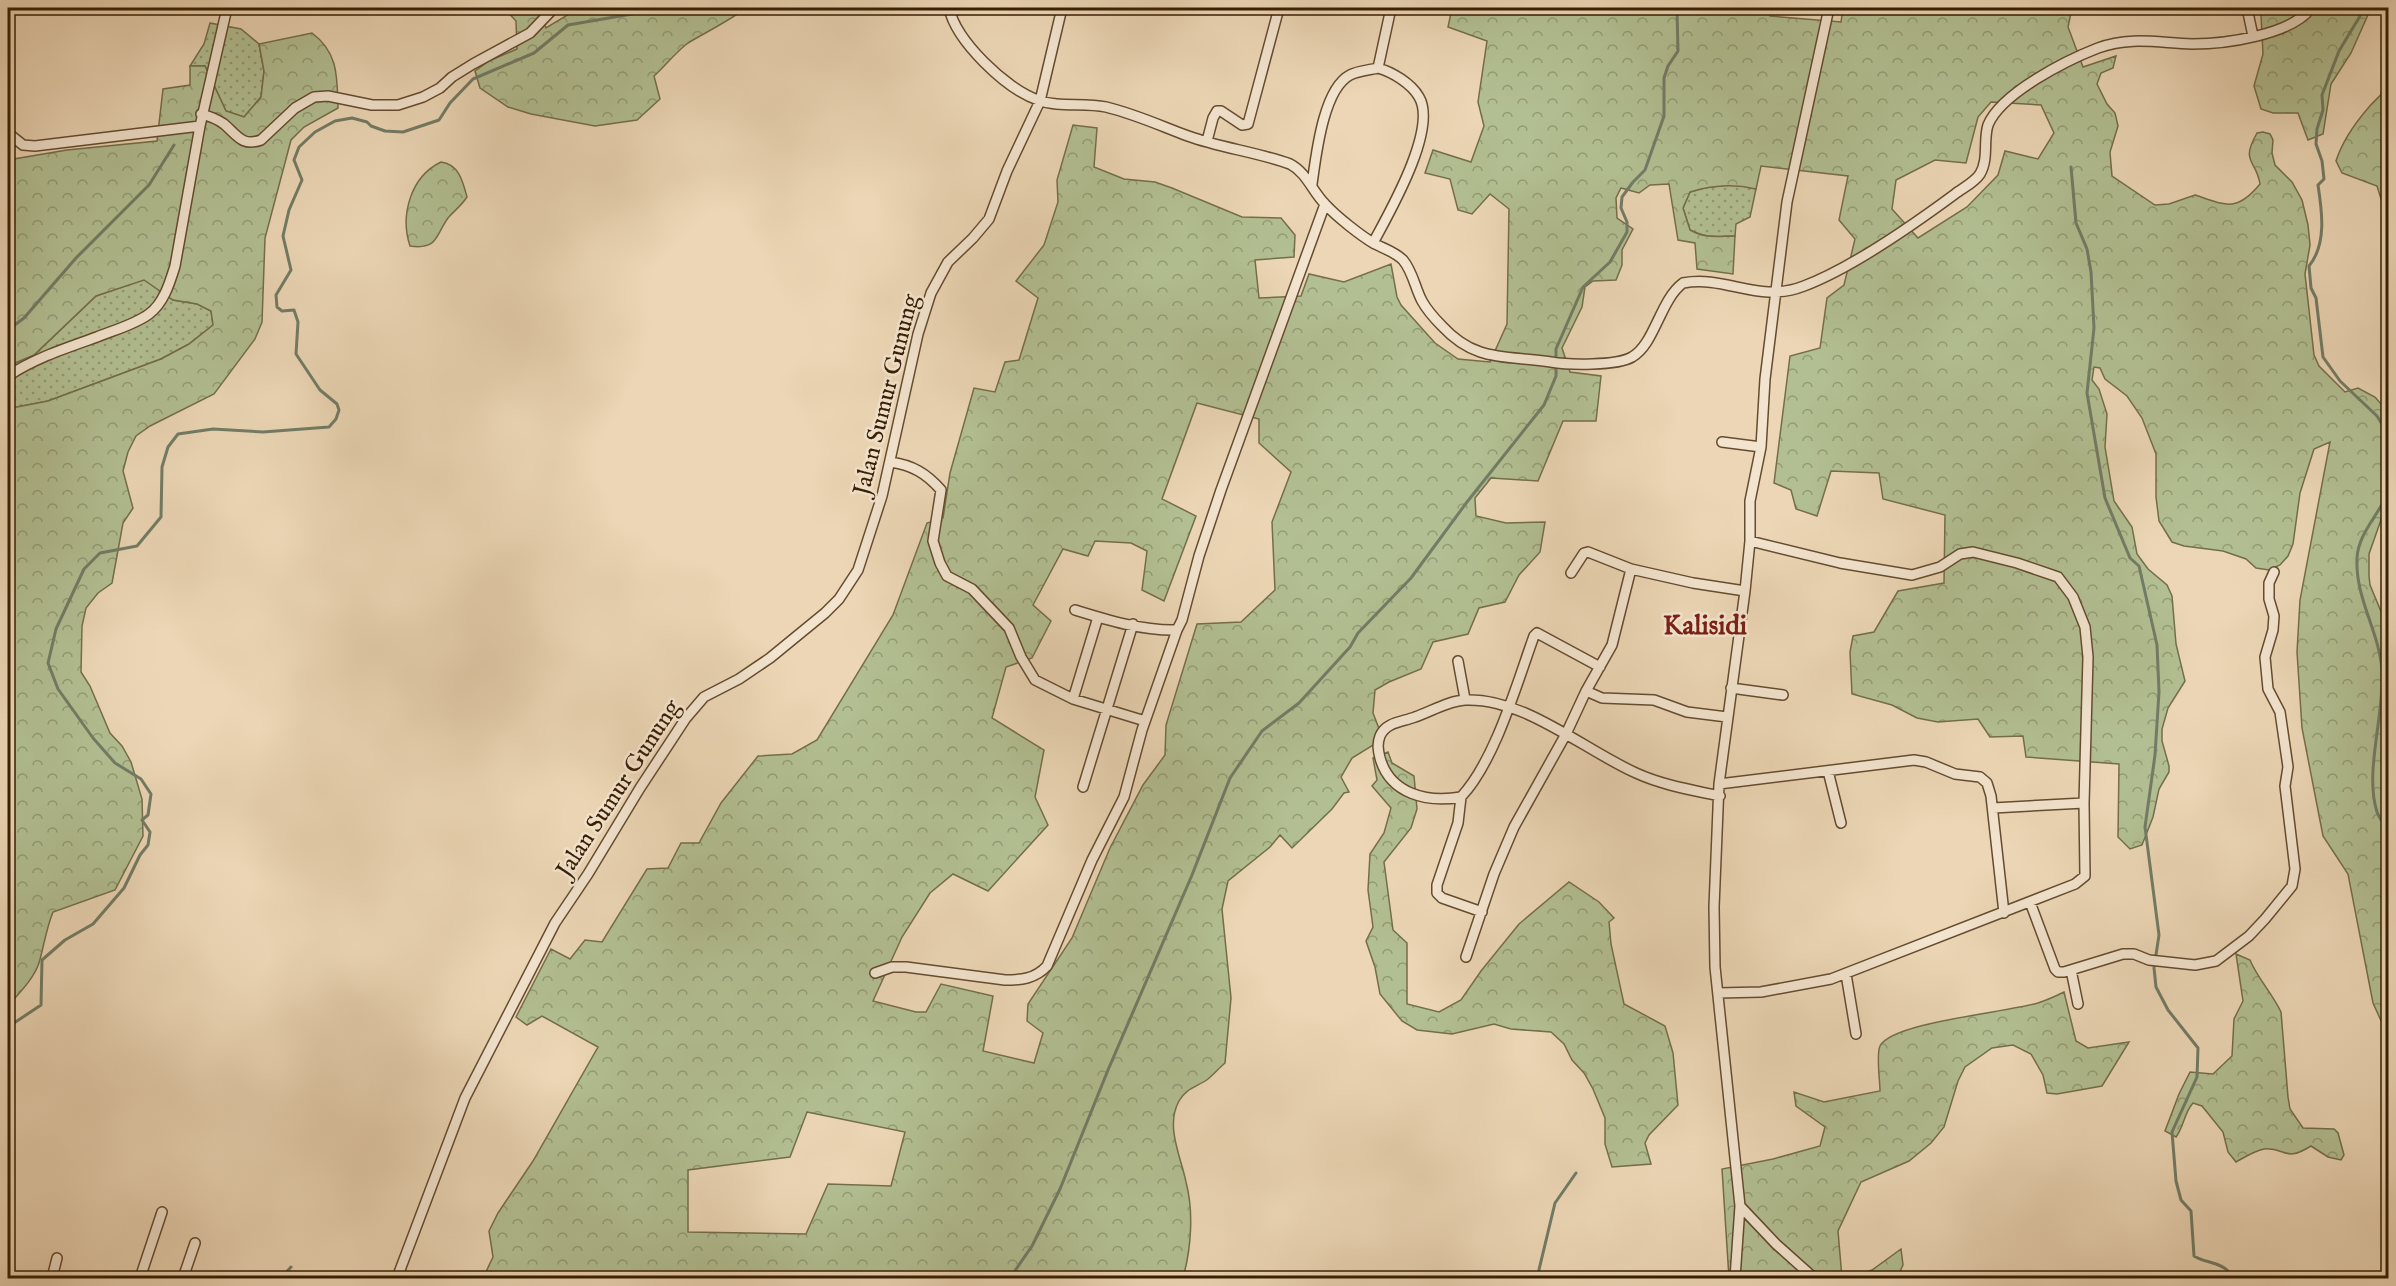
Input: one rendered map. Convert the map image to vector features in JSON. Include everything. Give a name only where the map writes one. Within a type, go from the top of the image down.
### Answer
[{"type":"street","points":[[8,376],[49,354],[122,328],[149,314],[159,304],[168,288],[175,266],[193,176],[201,114],[227,8]]},
{"type":"street","points":[[201,114],[218,120],[237,138],[249,143],[261,140],[295,108],[314,97],[328,96],[372,105],[398,105],[423,97],[440,88],[452,76],[530,33],[554,8]]},
{"type":"street","points":[[949,8],[956,27],[994,72],[1024,94],[1040,101],[1106,107],[1207,141],[1290,164],[1312,184],[1324,204],[1373,243],[1396,254],[1402,260],[1409,268],[1422,302],[1458,343],[1496,357],[1571,365],[1619,361],[1634,356],[1643,346],[1672,294],[1683,283],[1712,283],[1776,294],[1804,287],[1834,272],[1938,207],[1980,175],[1986,133],[1995,113],[2004,103],[2046,72],[2097,48],[2127,40],[2194,44],[2273,32],[2289,26],[2311,8]]},
{"type":"street","name":"Jalan Sumur Gunung","points":[[397,1278],[465,1098],[555,922],[588,874],[640,788],[686,718],[704,697],[739,679],[770,658],[825,613],[850,585],[862,560],[882,496],[918,334],[931,293],[948,262],[974,238],[989,219],[1007,171],[1040,101],[1062,8]]},
{"type":"street","points":[[1207,141],[1217,111],[1221,111],[1242,125],[1248,123],[1279,8]]},
{"type":"street","points":[[1378,68],[1391,8]]},
{"type":"street","points":[[1735,1278],[1740,1206],[1715,967],[1714,907],[1719,784],[1745,591],[1750,541],[1750,501],[1761,447],[1765,378],[1788,202],[1829,8]]},
{"type":"street","points":[[2247,8],[2253,36]]},
{"type":"street","points":[[1312,184],[1319,137],[1338,86],[1350,74],[1378,68],[1407,84],[1420,97],[1423,111],[1418,147],[1373,243]]},
{"type":"street","points":[[8,136],[23,145],[35,146],[200,126]]},
{"type":"street","points":[[875,973],[892,967],[906,967],[1021,980],[1040,974],[1047,966],[1092,860],[1124,797],[1145,721],[1182,620],[1199,556],[1221,490],[1324,204]]},
{"type":"street","points":[[1722,442],[1761,447]]},
{"type":"street","points":[[890,462],[916,468],[930,478],[940,490],[933,541],[940,563],[947,576],[972,589],[1009,628],[1021,657],[1035,680],[1073,699],[1145,721]]},
{"type":"street","points":[[1718,993],[1771,990],[1814,983],[1846,974],[2076,884],[2085,876],[2084,803],[2088,657],[2085,627],[2073,597],[2058,578],[2017,562],[1973,552],[1960,554],[1940,567],[1912,575],[1840,563],[1750,541]]},
{"type":"street","points":[[1571,573],[1584,553],[1588,552],[1631,569],[1693,583],[1745,591]]},
{"type":"street","points":[[1466,957],[1494,874],[1515,827],[1612,645],[1631,569]]},
{"type":"street","points":[[2030,902],[2055,969],[2060,972],[2118,954],[2134,954],[2149,960],[2195,965],[2216,961],[2260,925],[2287,893],[2294,880],[2294,859],[2285,786],[2288,767],[2280,712],[2268,688],[2265,657],[2273,630],[2274,616],[2269,583],[2274,572]]},
{"type":"street","points":[[1075,610],[1162,631],[1177,630]]},
{"type":"street","points":[[1073,699],[1098,617]]},
{"type":"street","points":[[1083,787],[1133,624]]},
{"type":"street","points":[[1482,912],[1442,898],[1437,893],[1437,889],[1458,823],[1461,797],[1486,761],[1534,636],[1538,633],[1600,667]]},
{"type":"street","points":[[1458,661],[1465,699]]},
{"type":"street","points":[[1731,688],[1784,695]]},
{"type":"street","points":[[1586,691],[1602,698],[1654,700],[1687,712],[1727,717]]},
{"type":"street","points":[[1461,797],[1452,799],[1417,795],[1394,784],[1384,772],[1378,749],[1378,740],[1388,725],[1465,699],[1509,706],[1566,734],[1638,774],[1682,788],[1720,796]]},
{"type":"street","points":[[1719,784],[1919,760],[1946,771],[1984,780],[1989,788],[1993,808],[2004,913]]},
{"type":"street","points":[[1828,771],[1841,824]]},
{"type":"street","points":[[1993,808],[2084,803]]},
{"type":"street","points":[[2071,970],[2078,1004]]},
{"type":"street","points":[[1846,974],[1856,1034]]},
{"type":"street","points":[[1740,1206],[1776,1244],[1814,1278]]},
{"type":"street","points":[[140,1278],[162,1212]]},
{"type":"street","points":[[183,1278],[195,1243]]},
{"type":"street","points":[[52,1278],[57,1258]]},
{"type":"green space","points":[[504,8],[539,8],[546,28],[579,8],[745,8],[688,43],[654,76],[660,99],[637,120],[595,126],[531,114],[508,107],[480,88],[475,71],[489,61],[517,49],[516,21]]},
{"type":"green space","points":[[1452,8],[1769,8],[1770,16],[1841,22],[1843,8],[2072,8],[2068,27],[2083,67],[2116,56],[2113,68],[2101,73],[2097,84],[2107,104],[2115,113],[2118,126],[2110,152],[2112,176],[2155,205],[2169,204],[2195,195],[2223,204],[2237,203],[2244,199],[2260,184],[2249,156],[2252,143],[2257,133],[2270,134],[2273,140],[2272,153],[2275,165],[2292,182],[2302,200],[2308,225],[2310,245],[2305,274],[2314,355],[2319,366],[2345,392],[2358,388],[2375,397],[2388,412],[2388,500],[2369,554],[2369,576],[2370,585],[2385,621],[2388,644],[2388,704],[2385,735],[2388,765],[2388,1036],[2373,1003],[2348,874],[2323,836],[2302,728],[2297,652],[2300,600],[2330,442],[2314,449],[2300,493],[2293,544],[2288,556],[2280,565],[2269,570],[2256,568],[2246,559],[2223,551],[2184,546],[2172,542],[2159,521],[2156,497],[2156,454],[2142,418],[2127,396],[2105,379],[2100,368],[2094,367],[2092,380],[2099,389],[2107,414],[2105,447],[2114,501],[2132,527],[2137,554],[2148,569],[2167,585],[2172,596],[2176,644],[2185,681],[2168,708],[2162,729],[2162,741],[2169,772],[2159,789],[2153,817],[2142,845],[2130,849],[2118,837],[2119,764],[2026,757],[2023,736],[1990,737],[1978,719],[1938,722],[1917,718],[1892,705],[1852,694],[1850,652],[1853,636],[1874,632],[1898,591],[1944,583],[1945,515],[1883,499],[1879,473],[1831,471],[1817,516],[1796,509],[1791,490],[1774,483],[1790,356],[1820,348],[1827,298],[1844,285],[1855,239],[1839,220],[1848,176],[1761,166],[1756,189],[1730,185],[1690,192],[1683,208],[1690,230],[1707,236],[1735,236],[1733,274],[1697,269],[1695,243],[1678,240],[1669,184],[1650,185],[1639,193],[1621,188],[1616,198],[1617,218],[1633,229],[1622,250],[1622,265],[1616,280],[1593,281],[1585,287],[1582,307],[1562,348],[1570,372],[1601,376],[1596,421],[1563,421],[1538,481],[1491,478],[1475,498],[1476,516],[1506,523],[1545,522],[1540,552],[1519,575],[1505,602],[1479,608],[1468,634],[1433,642],[1421,669],[1375,690],[1373,713],[1383,739],[1352,758],[1341,777],[1349,792],[1344,793],[1332,809],[1292,848],[1280,835],[1270,847],[1228,881],[1222,909],[1231,998],[1225,1063],[1208,1079],[1188,1090],[1179,1101],[1173,1121],[1175,1142],[1186,1182],[1191,1218],[1190,1243],[1183,1278],[483,1278],[493,1257],[489,1231],[498,1213],[533,1161],[598,1047],[542,1016],[527,1025],[516,1017],[551,949],[570,959],[585,940],[602,942],[647,869],[668,868],[681,843],[699,843],[721,803],[758,756],[792,754],[817,740],[893,615],[927,523],[943,518],[950,473],[974,388],[995,392],[1005,362],[1019,360],[1038,298],[1016,281],[1044,245],[1058,202],[1057,180],[1073,125],[1097,128],[1094,167],[1124,179],[1155,182],[1242,217],[1281,218],[1295,235],[1294,257],[1255,260],[1259,298],[1301,296],[1309,274],[1344,282],[1391,264],[1397,297],[1401,305],[1435,343],[1458,359],[1490,362],[1507,324],[1509,209],[1490,194],[1472,214],[1458,210],[1450,179],[1425,173],[1433,150],[1471,162],[1484,126],[1478,102],[1487,41],[1448,27]],"holes":[[[1991,102],[2041,105],[2054,133],[2038,159],[2005,151],[1998,175],[1967,207],[1918,238],[1892,209],[1896,180],[1935,160],[1966,163],[1978,117]],[[1197,403],[1259,419],[1259,443],[1291,472],[1272,522],[1275,590],[1241,622],[1197,624],[1166,725],[1165,755],[1143,785],[1110,848],[1072,938],[1028,1004],[1027,1021],[1043,1033],[1034,1063],[983,1051],[993,996],[941,984],[926,1012],[916,1012],[873,1001],[902,937],[930,893],[953,874],[988,891],[1048,825],[1035,797],[1044,750],[992,718],[1006,667],[1032,658],[1051,621],[1033,605],[1063,549],[1088,556],[1095,541],[1131,543],[1147,551],[1142,590],[1164,601],[1196,516],[1162,499]],[[807,1112],[905,1132],[891,1186],[828,1184],[806,1234],[688,1232],[688,1170],[790,1157]]]},
{"type":"green space","points":[[2284,8],[2371,8],[2351,53],[2331,84],[2323,134],[2308,140],[2298,113],[2273,113],[2261,109],[2254,86],[2263,54],[2261,15]]},
{"type":"green space","points":[[210,23],[241,29],[259,44],[264,71],[261,97],[244,117],[226,111],[205,66],[190,66],[204,44]]},
{"type":"green space","points":[[312,33],[321,41],[332,58],[335,67],[338,108],[304,127],[291,140],[265,238],[262,322],[255,339],[214,394],[150,426],[136,436],[128,452],[123,471],[133,508],[123,523],[112,583],[98,593],[86,608],[82,626],[81,672],[90,686],[110,733],[122,746],[131,762],[142,799],[143,836],[115,890],[53,912],[39,963],[33,975],[8,1006],[8,405],[12,408],[48,401],[161,359],[189,344],[213,325],[211,311],[197,304],[173,300],[144,280],[96,296],[34,355],[8,366],[8,160],[67,150],[157,141],[163,89],[190,85],[190,66],[205,66],[226,111],[244,117],[261,97],[264,71],[259,44]]},
{"type":"green space","points":[[2388,86],[2388,221],[2377,186],[2342,173],[2336,161],[2354,126]]},
{"type":"green space","points":[[441,162],[447,163],[456,170],[467,197],[448,218],[431,244],[419,247],[410,246],[406,222],[410,198],[422,177]]},
{"type":"green space","points":[[1735,184],[1756,189],[1750,217],[1736,224],[1735,236],[1707,236],[1690,230],[1683,208],[1690,192]]},
{"type":"green space","points":[[144,279],[173,300],[198,304],[211,311],[213,325],[189,344],[161,359],[48,401],[12,408],[8,405],[8,366],[34,355],[96,296]]},
{"type":"green space","points":[[1388,752],[1392,763],[1414,776],[1417,809],[1411,828],[1384,862],[1393,930],[1407,943],[1407,1004],[1439,1012],[1461,1000],[1519,924],[1569,882],[1599,902],[1614,918],[1609,922],[1611,944],[1624,1004],[1665,1026],[1673,1053],[1678,1105],[1649,1135],[1645,1143],[1651,1164],[1612,1167],[1605,1144],[1605,1118],[1593,1089],[1584,1073],[1572,1060],[1564,1044],[1551,1032],[1511,1029],[1494,1024],[1452,1034],[1417,1030],[1402,1021],[1380,994],[1375,967],[1366,941],[1373,927],[1368,890],[1370,854],[1384,833],[1391,808],[1372,786],[1377,780],[1373,758]]},
{"type":"green space","points":[[2236,954],[2250,960],[2281,1012],[2290,1109],[2303,1128],[2334,1129],[2338,1133],[2344,1155],[2341,1160],[2328,1157],[2311,1146],[2290,1154],[2264,1149],[2236,1162],[2228,1152],[2223,1132],[2202,1106],[2193,1103],[2176,1137],[2165,1131],[2190,1072],[2213,1074],[2232,1056],[2234,1019],[2243,1001]]},
{"type":"green space","points":[[2064,992],[2076,1041],[2088,1048],[2129,1042],[2102,1086],[2057,1094],[2047,1093],[2043,1075],[2031,1054],[2013,1045],[1992,1048],[1965,1067],[1958,1081],[1944,1127],[1931,1143],[1909,1161],[1861,1182],[1838,1231],[1842,1278],[1729,1278],[1722,1169],[1773,1159],[1820,1146],[1825,1127],[1796,1106],[1794,1092],[1824,1102],[1880,1091],[1879,1050],[1889,1038],[1928,1024],[2038,1003]]},
{"type":"green space","points":[[1901,1249],[1903,1265],[1897,1278],[1847,1278],[1872,1270]]},
{"type":"waterway","points":[[8,1027],[41,1005],[42,960],[65,940],[93,924],[124,888],[140,855],[148,845],[150,832],[142,820],[148,815],[151,794],[141,779],[115,763],[93,738],[58,689],[48,663],[56,629],[84,569],[100,553],[137,546],[161,517],[162,467],[168,447],[178,434],[213,429],[263,432],[329,427],[336,419],[339,410],[337,404],[320,390],[296,354],[298,322],[294,310],[282,311],[277,307],[276,295],[291,270],[283,236],[289,210],[302,180],[294,160],[299,147],[315,132],[335,121],[352,118],[385,131],[403,132],[439,120],[450,103],[473,79],[534,53],[568,25],[632,14],[646,8]]},
{"type":"waterway","points":[[2361,8],[2360,16],[2339,51],[2322,95],[2323,110],[2317,129],[2316,144],[2322,161],[2324,179],[2318,185],[2322,227],[2319,248],[2309,266],[2311,288],[2316,298],[2323,357],[2340,381],[2377,416],[2388,434]]},
{"type":"waterway","points":[[1010,1278],[1032,1246],[1060,1189],[1108,1070],[1192,875],[1230,778],[1262,731],[1299,703],[1350,647],[1358,633],[1411,578],[1467,502],[1544,405],[1556,376],[1556,349],[1583,287],[1610,262],[1627,232],[1627,222],[1621,208],[1622,197],[1645,170],[1664,116],[1664,78],[1668,66],[1678,51],[1677,11]]},
{"type":"waterway","points":[[8,330],[24,318],[76,258],[149,185],[174,145]]},
{"type":"waterway","points":[[2071,167],[2076,223],[2087,249],[2091,272],[2094,328],[2087,393],[2105,498],[2130,558],[2139,566],[2157,645],[2159,692],[2155,755],[2145,827],[2159,935],[2154,968],[2156,987],[2168,1010],[2198,1048],[2197,1077],[2172,1132],[2176,1181],[2181,1200],[2191,1211],[2194,1256],[2225,1268],[2228,1271],[2228,1278]]},
{"type":"waterway","points":[[2388,493],[2365,532],[2357,558],[2357,573],[2363,601],[2377,642],[2382,670],[2381,705],[2373,779],[2377,812],[2388,831]]},
{"type":"waterway","points":[[1537,1278],[1555,1203],[1576,1173]]},
{"type":"waterway","points":[[281,1278],[291,1267]]},
{"type":"district","name":"Kalisidi","points":[[1705,627]]}]
